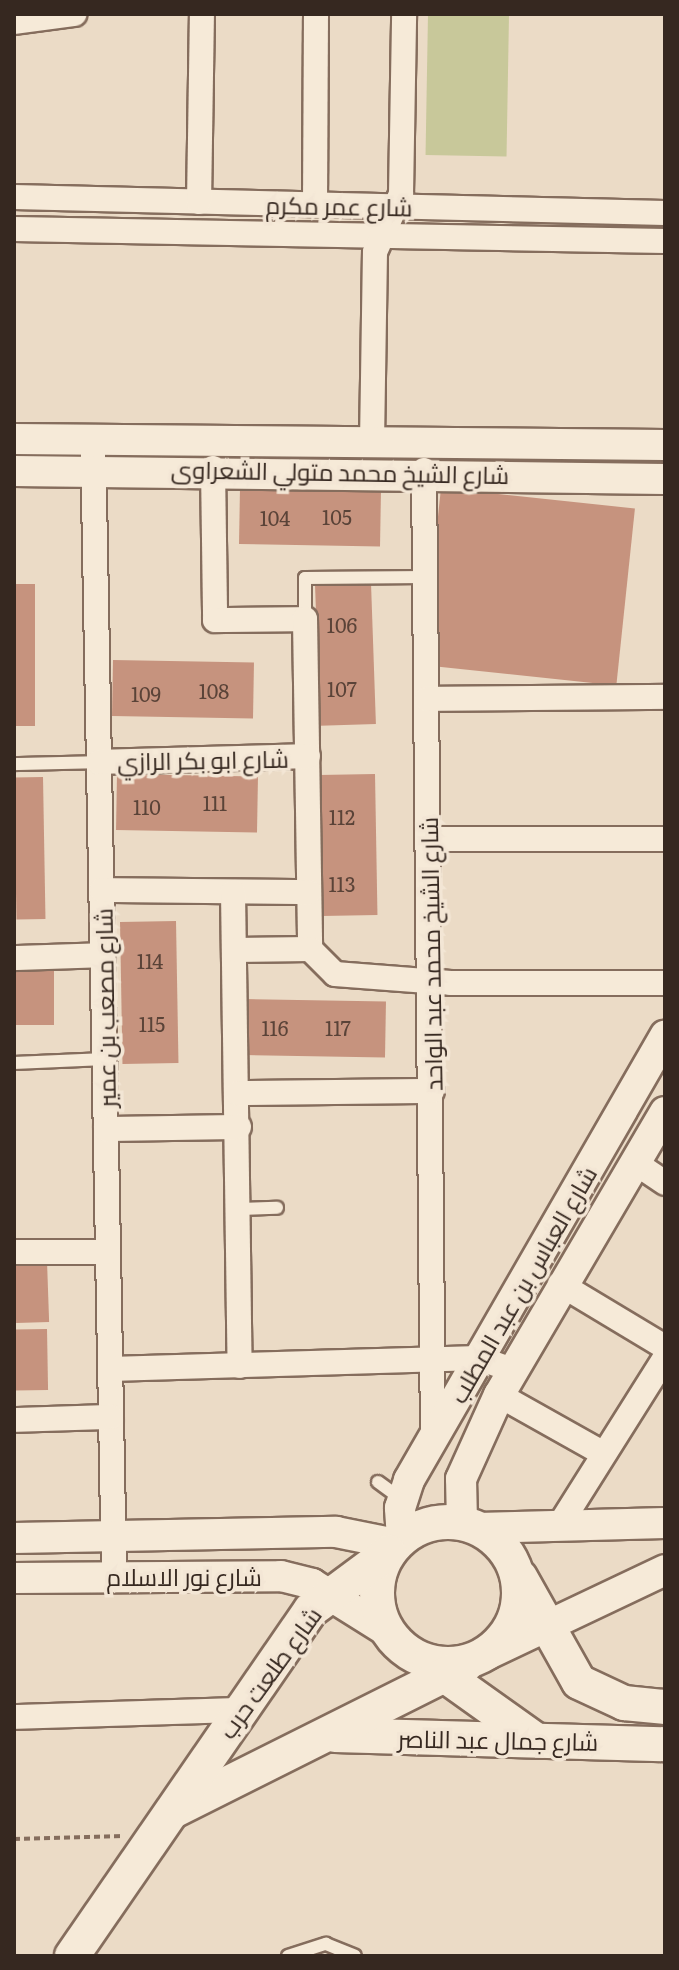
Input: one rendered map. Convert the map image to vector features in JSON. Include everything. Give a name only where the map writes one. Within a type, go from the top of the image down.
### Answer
[{"type":"main road","points":[[457,1663],[517,1615],[513,1563],[470,1525],[430,1523],[396,1545],[377,1591],[387,1631],[457,1663],[534,1739]]},
{"type":"main road","name":"شارع طلعت حرب","points":[[72,1956],[241,1710],[327,1593],[396,1545]]},
{"type":"main road","name":"شارع جمال عبد الناصر","points":[[513,1563],[545,1627],[579,1682],[624,1703],[665,1707]]},
{"type":"main road","name":"شارع طلعت حرب","points":[[162,1824],[331,1735],[457,1663]]},
{"type":"main road","name":"شارع جمال عبد الناصر","points":[[331,1735],[665,1744]]},
{"type":"street","points":[[14,22],[74,14]]},
{"type":"street","points":[[199,202],[202,14]]},
{"type":"street","points":[[315,204],[316,14]]},
{"type":"street","points":[[372,442],[375,252],[396,207],[404,14]]},
{"type":"street","name":"شارع عمر مكرم","points":[[14,197],[665,213]]},
{"type":"street","name":"شارع عمر مكرم","points":[[14,229],[665,241]]},
{"type":"street","name":"شارع الشيخ محمد متولي الشعراوى","points":[[14,439],[94,454],[213,468],[424,470],[665,479]]},
{"type":"street","name":"شارع الشيخ محمد متولي الشعراوى","points":[[14,471],[94,454],[372,442],[665,445]]},
{"type":"street","name":"شارع مصعب بن عمير","points":[[94,454],[114,1576]]},
{"type":"street","points":[[213,468],[215,620],[305,619],[310,949],[335,974],[665,983]]},
{"type":"street","name":"شارع الشيخ محمد عبد الواحد","points":[[424,470],[435,1362],[433,1437]]},
{"type":"street","points":[[427,699],[665,697]]},
{"type":"street","name":"شارع ابو بكر الرازي","points":[[99,762],[308,756]]},
{"type":"street","points":[[429,839],[665,839]]},
{"type":"street","points":[[102,890],[309,892]]},
{"type":"street","points":[[233,892],[239,1127],[240,1366]]},
{"type":"street","points":[[235,950],[310,949]]},
{"type":"street","points":[[14,958],[103,955]]},
{"type":"street","name":"شارع العباس بن عبد المطلب","points":[[396,1545],[390,1490],[433,1437],[665,1036]]},
{"type":"street","points":[[238,1093],[432,1091]]},
{"type":"street","name":"شارع العباس بن عبد المطلب","points":[[470,1525],[461,1479],[505,1383],[560,1284],[665,1112]]},
{"type":"street","points":[[106,1129],[239,1127]]},
{"type":"street","points":[[634,1162],[665,1183]]},
{"type":"street","points":[[14,1252],[108,1252]]},
{"type":"street","points":[[560,1284],[665,1347]]},
{"type":"street","points":[[110,1369],[435,1362],[479,1358],[505,1383],[604,1454]]},
{"type":"street","points":[[559,1526],[665,1358]]},
{"type":"street","points":[[14,1420],[111,1417]]},
{"type":"street","points":[[470,1525],[665,1523]]},
{"type":"street","name":"شارع نور الاسلام","points":[[14,1538],[336,1532],[396,1545]]},
{"type":"street","points":[[457,1663],[545,1627],[665,1570]]},
{"type":"street","name":"شارع نور الاسلام","points":[[14,1578],[257,1573],[327,1593],[387,1631]]},
{"type":"street","points":[[14,1717],[241,1710]]},
{"type":"lane","points":[[305,619],[305,578],[426,577]]},
{"type":"lane","points":[[14,764],[99,762]]},
{"type":"lane","points":[[14,1063],[105,1059]]},
{"type":"lane","points":[[239,1209],[277,1208]]},
{"type":"lane","points":[[288,1956],[326,1944],[355,1956]]},
{"type":"path","points":[[14,1839],[162,1824]]},
{"type":"green space","points":[[428,14],[509,15],[507,156],[426,155]]},
{"type":"building","points":[[240,488],[381,490],[380,546],[239,544]]},
{"type":"building","points":[[441,488],[635,508],[616,685],[422,665]]},
{"type":"building","points":[[371,583],[376,724],[320,726],[315,585]]},
{"type":"building","points":[[14,584],[35,584],[35,726],[14,726]]},
{"type":"building","points":[[113,660],[254,662],[253,718],[112,716]]},
{"type":"building","points":[[117,774],[258,776],[257,832],[116,830]]},
{"type":"building","points":[[375,774],[377,915],[321,916],[319,775]]},
{"type":"building","points":[[43,777],[45,919],[16,919],[14,778]]},
{"type":"building","points":[[176,921],[178,1063],[122,1064],[120,922]]},
{"type":"building","points":[[14,969],[54,969],[54,1025],[14,1025]]},
{"type":"building","points":[[245,999],[386,1001],[385,1057],[244,1055]]},
{"type":"building","points":[[47,1261],[49,1322],[16,1323],[14,1262]]},
{"type":"building","points":[[47,1329],[48,1390],[15,1391],[14,1330]]}]
